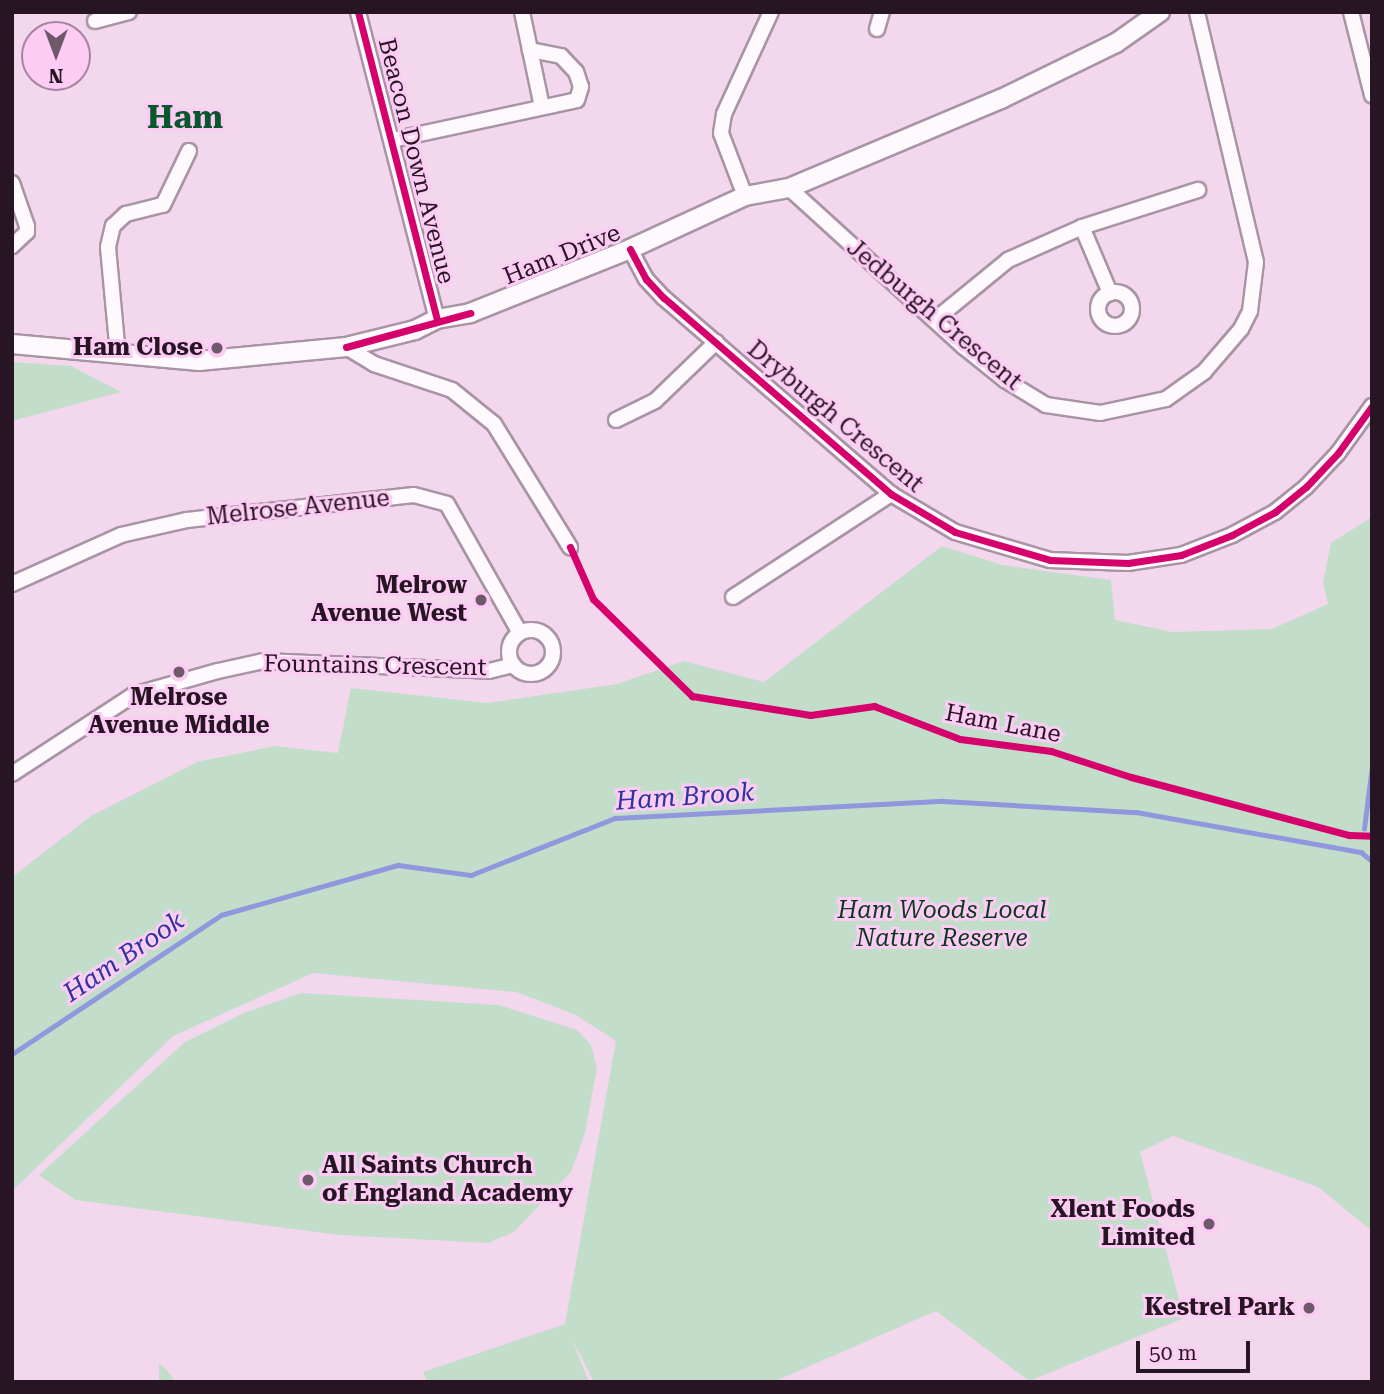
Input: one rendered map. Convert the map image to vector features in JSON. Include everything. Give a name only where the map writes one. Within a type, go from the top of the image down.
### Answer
[{"type":"street","points":[[95,21],[130,12]]},
{"type":"street","name":"Beacon Down Avenue","points":[[358,12],[437,319]]},
{"type":"street","points":[[522,12],[542,107]]},
{"type":"street","points":[[745,196],[721,133],[724,114],[771,12]]},
{"type":"street","points":[[877,29],[882,12]]},
{"type":"street","name":"Ham Drive","points":[[12,344],[199,360],[346,347],[415,330],[437,319],[470,313],[630,249],[745,196],[789,188],[1074,64],[1160,12]]},
{"type":"street","name":"Jedburgh Crescent","points":[[789,188],[1005,380],[1046,405],[1075,410],[1127,410],[1166,399],[1225,352],[1250,311],[1256,262],[1197,12]]},
{"type":"street","points":[[1352,12],[1372,95]]},
{"type":"street","points":[[392,141],[577,100],[581,87],[576,72],[561,56],[530,50]]},
{"type":"street","points":[[118,355],[108,247],[113,226],[126,214],[163,205],[189,151]]},
{"type":"street","points":[[12,183],[27,226],[27,232],[12,246]]},
{"type":"street","points":[[936,318],[1008,260],[1082,227],[1198,190]]},
{"type":"street","points":[[1082,227],[1110,293]]},
{"type":"street","name":"Dryburgh Crescent","points":[[630,249],[646,279],[891,494],[955,531],[1050,560],[1128,563],[1181,555],[1232,535],[1275,512],[1338,453],[1372,405]]},
{"type":"street","points":[[616,420],[656,401],[716,342]]},
{"type":"street","points":[[346,347],[374,364],[452,390],[494,424],[570,547]]},
{"type":"street","points":[[733,597],[891,494]]},
{"type":"street","name":"Melrose Avenue","points":[[12,583],[121,535],[176,523],[414,495],[447,504],[520,633]]},
{"type":"street","points":[[520,633],[542,633],[553,652],[540,672],[530,674],[513,665],[511,642],[520,633]]},
{"type":"street","name":"Fountains Crescent","points":[[12,774],[133,695],[218,671],[263,662],[489,671],[513,665]]},
{"type":"green space","points":[[12,362],[71,366],[121,392],[12,421]]},
{"type":"green space","name":"Ham Woods Local Nature Reserve","points":[[1372,517],[1372,1231],[1318,1187],[1173,1136],[1140,1152],[1184,1318],[1029,1381],[936,1311],[773,1382],[594,1382],[571,1337],[589,1382],[427,1382],[423,1372],[565,1324],[616,1041],[576,1015],[516,992],[313,973],[173,1036],[12,1191],[12,877],[91,816],[197,762],[275,746],[338,753],[351,688],[488,703],[617,684],[684,661],[764,682],[942,546],[1002,565],[1111,580],[1115,620],[1172,632],[1272,629],[1328,604],[1323,582],[1331,543]]},
{"type":"green space","points":[[301,993],[499,1005],[577,1030],[591,1045],[597,1068],[585,1133],[571,1172],[514,1232],[488,1243],[339,1235],[75,1200],[39,1175],[185,1042],[244,1013]]},
{"type":"green space","points":[[159,1363],[165,1368],[176,1382],[159,1382]]},
{"type":"waterway","points":[[1364,829],[1372,766]]},
{"type":"waterway","name":"Ham Brook","points":[[12,1054],[221,915],[398,865],[471,875],[615,818],[943,801],[1136,812],[1361,852],[1372,861]]},
{"type":"cycle path","points":[[358,12],[437,319]]},
{"type":"cycle path","points":[[630,249],[646,279],[664,298],[891,494],[955,532],[1050,560],[1128,563],[1181,555],[1232,535],[1275,512],[1306,487],[1338,453],[1372,406]]},
{"type":"cycle path","points":[[346,347],[470,313]]},
{"type":"cycle path","name":"Ham Lane","points":[[570,547],[593,599],[692,696],[810,715],[874,706],[960,739],[1051,751],[1131,777],[1349,835],[1372,836]]},
{"type":"place","name":"Ham Close","points":[[217,348]]},
{"type":"place","name":"Melrow Avenue West","points":[[481,600]]},
{"type":"place","name":"Melrose Avenue Middle","points":[[179,672]]},
{"type":"place","name":"All Saints Church of England Academy","points":[[308,1180]]},
{"type":"place","name":"Xlent Foods Limited","points":[[1209,1224]]},
{"type":"place","name":"Kestrel Park","points":[[1309,1308]]},
{"type":"district","name":"Ham","points":[[185,117]]}]
